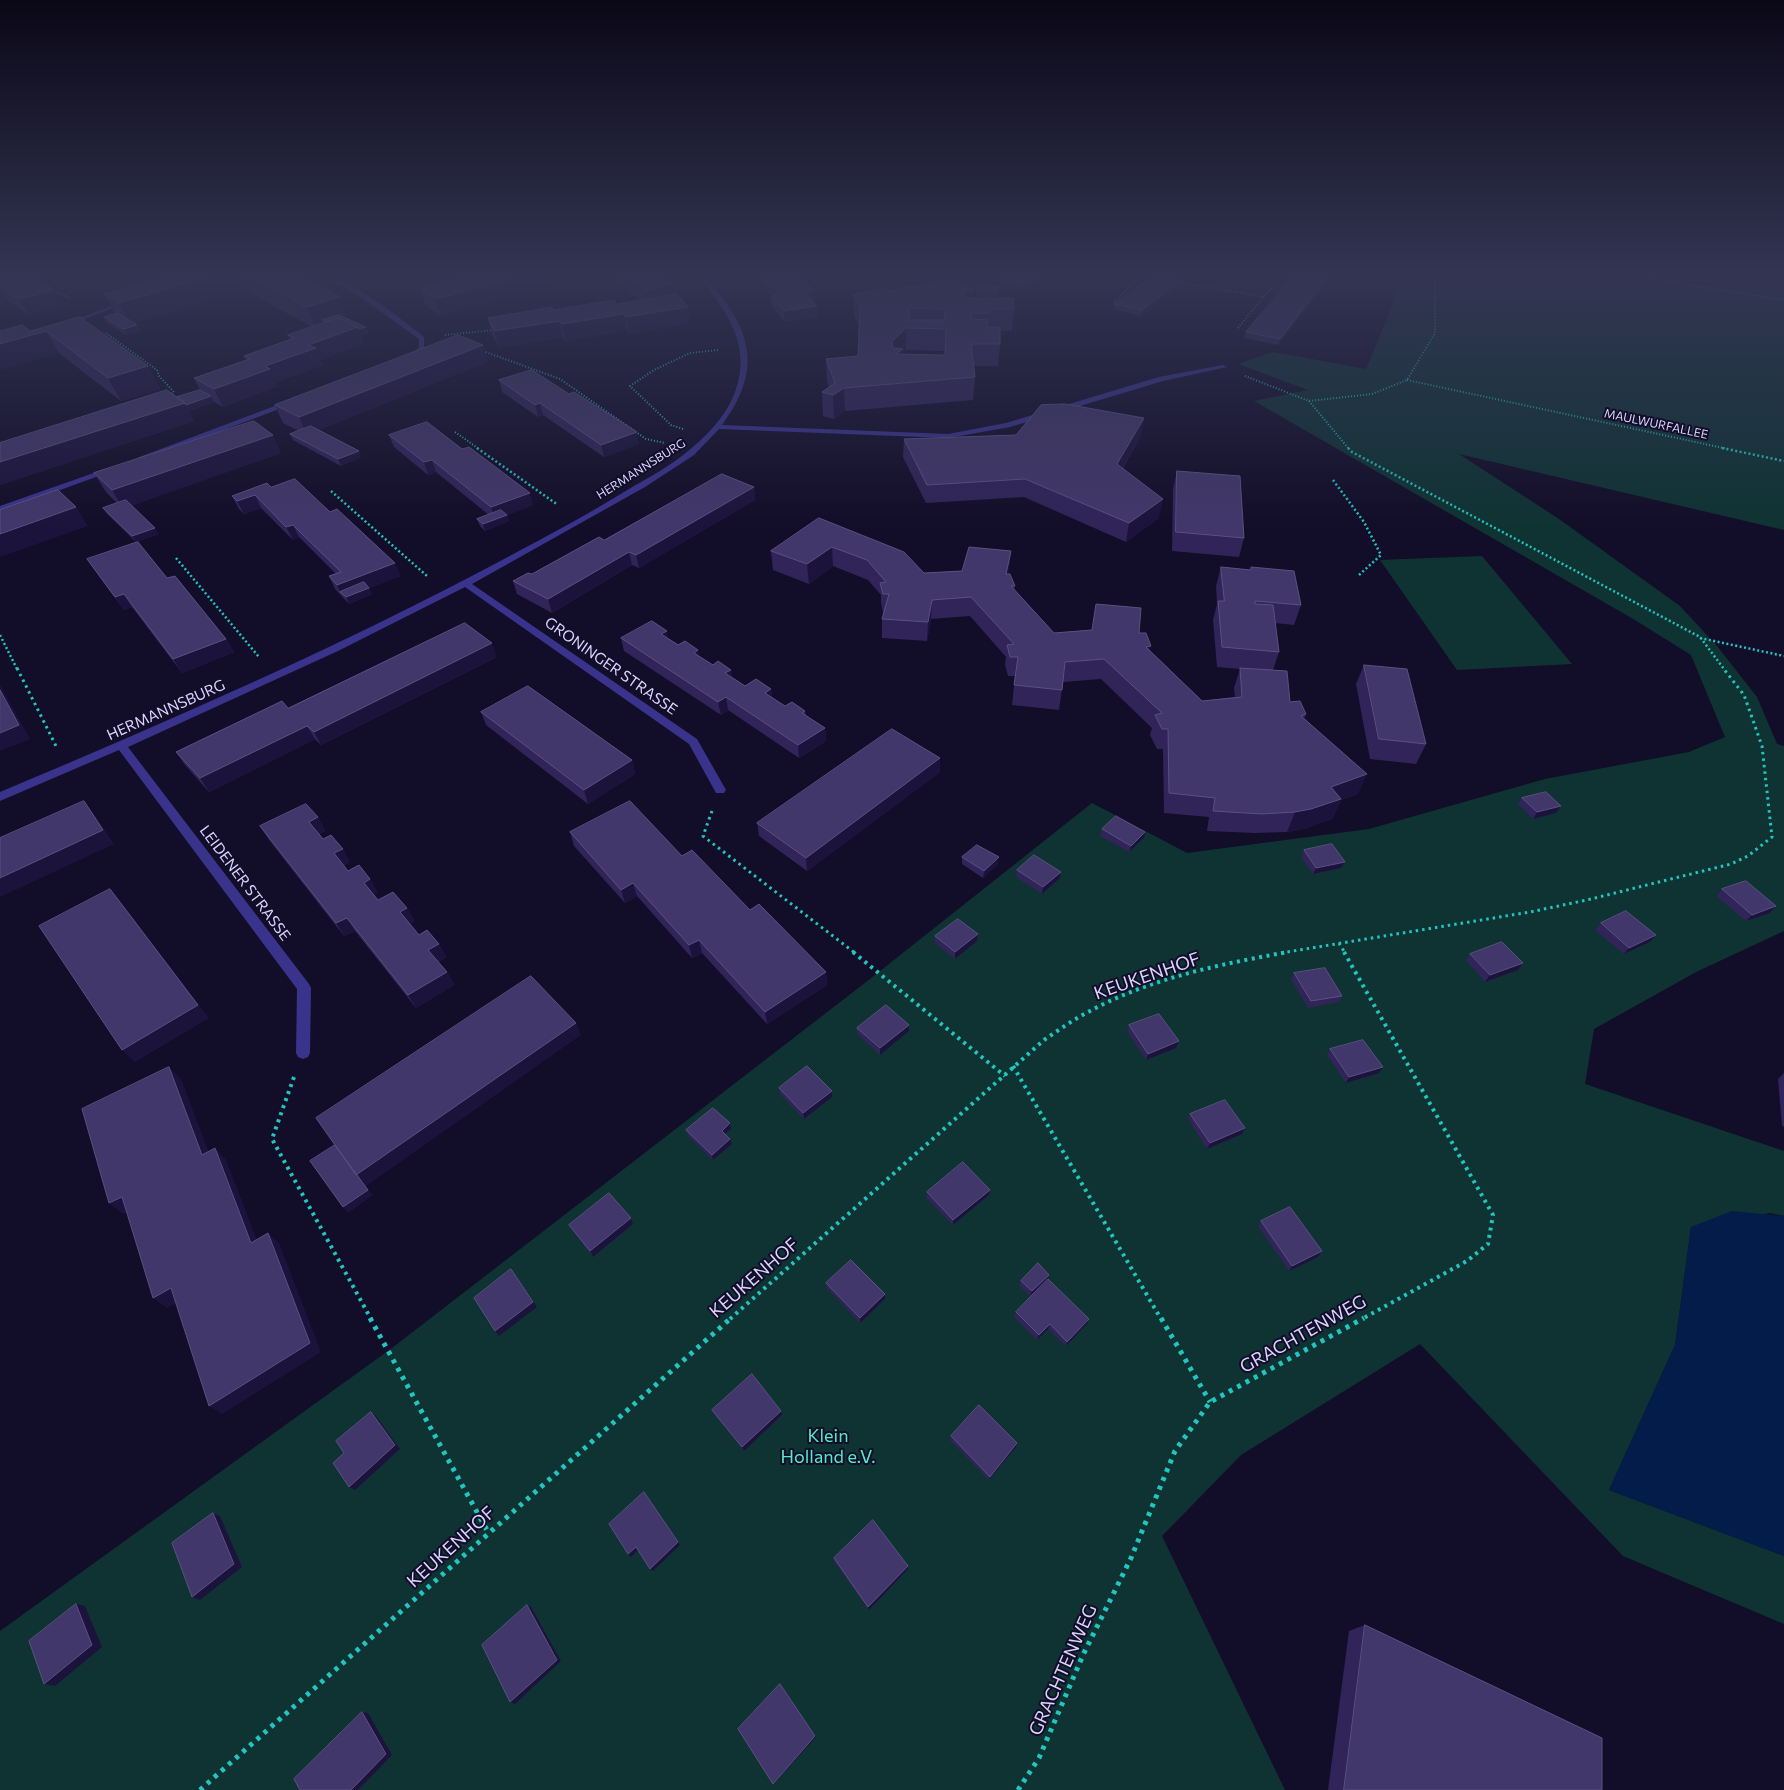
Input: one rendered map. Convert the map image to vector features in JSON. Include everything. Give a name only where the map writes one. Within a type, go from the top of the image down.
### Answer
[{"type":"street","points":[[395,364],[403,361]]},
{"type":"street","name":"HERMANNSBURG","points":[[0,797],[276,676],[448,594],[638,488],[694,451],[716,427],[738,394],[745,367],[745,361]]},
{"type":"street","points":[[716,427],[948,436],[1008,425],[1162,379],[1223,367]]},
{"type":"street","points":[[132,462],[303,398]]},
{"type":"street","points":[[0,509],[123,465]]},
{"type":"street","name":"GRONINGER STRASSE","points":[[466,584],[693,742],[720,790]]},
{"type":"street","name":"LEIDENER STRASSE","points":[[121,745],[304,988],[303,1053]]},
{"type":"path","points":[[142,361],[156,370],[174,392],[170,396]]},
{"type":"path","points":[[511,361],[560,378],[646,439],[694,451]]},
{"type":"path","points":[[674,361],[654,370],[630,386],[671,425],[708,436]]},
{"type":"path","points":[[1223,367],[1309,401],[1372,394],[1407,380],[1419,361]]},
{"type":"path","name":"MAULWURFALLEE","points":[[1407,380],[1784,461]]},
{"type":"path","points":[[1309,401],[1352,452],[1700,638],[1784,656]]},
{"type":"path","points":[[455,432],[581,521]]},
{"type":"path","points":[[1333,480],[1364,522],[1381,554],[1359,575]]},
{"type":"path","points":[[331,490],[448,594]]},
{"type":"path","points":[[176,558],[276,676]]},
{"type":"path","points":[[0,635],[67,769]]},
{"type":"path","name":"KEUKENHOF","points":[[200,1790],[488,1532],[1004,1076],[1032,1048],[1064,1025],[1099,1006],[1139,990],[1230,964],[1273,954],[1339,943],[1495,920],[1606,897],[1739,862],[1772,837],[1762,746],[1744,695],[1700,638]]},
{"type":"path","points":[[720,790],[704,836],[877,970],[1004,1076]]},
{"type":"path","name":"GRACHTENWEG","points":[[1018,1790],[1039,1758],[1083,1655],[1131,1558],[1175,1451],[1210,1402],[1467,1261],[1488,1244],[1493,1215],[1339,943]]},
{"type":"path","points":[[303,1053],[272,1139],[488,1532]]},
{"type":"path","points":[[1013,1066],[1210,1402]]},
{"type":"green space","name":"Klein Holland e.V.","points":[[1248,361],[1320,361],[1366,369],[1370,361],[1784,361],[1784,530],[1459,454],[1559,519],[1680,606],[1717,646],[1757,697],[1777,744],[1784,746],[1784,931],[1696,972],[1594,1029],[1585,1084],[1784,1151],[1784,1216],[1770,1213],[1691,1227],[1675,1345],[1609,1490],[1784,1556],[1784,1624],[1623,1556],[1420,1344],[1241,1455],[1162,1536],[1285,1790],[0,1790],[0,1631],[392,1348],[870,979],[1092,803],[1187,853],[1369,829],[1545,779],[1689,752],[1725,737],[1691,655],[1635,620],[1254,401],[1308,390],[1238,364]]},
{"type":"green space","points":[[1482,556],[1572,664],[1457,670],[1380,560]]},
{"type":"water","points":[[1732,1211],[1784,1216],[1784,1556],[1609,1490],[1675,1345],[1691,1227]]},
{"type":"building","points":[[85,361],[140,361],[148,366],[108,378]]},
{"type":"building","points":[[245,361],[280,361],[265,366],[270,369],[214,389],[194,378]]},
{"type":"building","points":[[391,361],[443,361],[299,417],[275,405]]},
{"type":"building","points":[[827,361],[973,361],[975,377],[844,388],[833,395],[822,392],[835,383]]},
{"type":"building","points":[[532,370],[569,394],[574,392],[637,432],[601,445],[540,403],[535,405],[499,380]]},
{"type":"building","points":[[167,390],[185,403],[0,462],[0,443]]},
{"type":"building","points":[[200,390],[211,396],[186,405],[177,397]]},
{"type":"building","points":[[1065,404],[1144,418],[1117,464],[1163,499],[1129,523],[1025,479],[927,485],[904,439],[1016,435],[1041,405]]},
{"type":"building","points":[[254,421],[273,435],[112,490],[94,473]]},
{"type":"building","points":[[427,422],[462,449],[469,447],[530,493],[491,507],[432,460],[424,462],[389,435]]},
{"type":"building","points":[[311,426],[359,451],[338,459],[290,434]]},
{"type":"building","points":[[1177,471],[1240,476],[1244,538],[1176,532]]},
{"type":"building","points":[[722,474],[754,487],[636,555],[629,552],[548,599],[513,581],[528,573],[532,574],[599,537],[604,540]]},
{"type":"building","points":[[295,479],[330,512],[337,509],[395,563],[337,585],[329,576],[341,572],[293,525],[286,527],[255,495],[237,501],[232,496],[267,483],[271,487]]},
{"type":"building","points":[[58,490],[76,507],[0,534],[0,510]]},
{"type":"building","points":[[126,500],[155,528],[132,536],[103,508]]},
{"type":"building","points":[[501,510],[507,515],[483,524],[477,519]]},
{"type":"building","points":[[819,518],[904,552],[924,573],[962,571],[969,547],[1011,551],[1006,574],[1010,574],[1015,586],[1011,586],[1054,633],[1092,630],[1096,604],[1141,608],[1139,633],[1146,633],[1151,646],[1146,647],[1202,701],[1242,697],[1240,668],[1287,671],[1290,702],[1300,701],[1306,714],[1301,716],[1367,774],[1331,787],[1341,799],[1295,812],[1262,814],[1213,811],[1215,798],[1169,793],[1168,729],[1162,729],[1155,715],[1162,713],[1104,659],[1065,662],[1062,690],[1014,685],[1018,657],[1010,657],[1007,645],[1014,644],[971,597],[932,600],[928,622],[882,619],[889,594],[883,594],[880,583],[886,582],[867,560],[832,547],[807,564],[771,551]]},
{"type":"building","points":[[138,542],[167,578],[175,576],[226,639],[173,659],[124,594],[115,597],[87,559]]},
{"type":"building","points":[[1221,567],[1251,570],[1251,567],[1294,571],[1301,605],[1255,601],[1255,604],[1273,605],[1279,652],[1222,647],[1218,601],[1224,601]]},
{"type":"building","points":[[364,582],[369,588],[346,597],[340,592]]},
{"type":"building","points":[[652,621],[667,631],[661,634],[678,645],[685,641],[698,650],[694,653],[713,665],[718,661],[731,670],[725,673],[745,686],[756,679],[771,689],[765,693],[785,706],[792,702],[805,711],[802,713],[825,728],[798,745],[726,697],[718,702],[621,638]]},
{"type":"building","points":[[465,623],[492,643],[314,732],[307,726],[200,778],[176,752],[282,701],[288,708]]},
{"type":"building","points":[[1364,665],[1407,669],[1426,744],[1379,739]]},
{"type":"building","points":[[528,686],[632,760],[584,790],[481,712]]},
{"type":"building","points":[[0,690],[19,725],[0,733]]},
{"type":"building","points":[[892,729],[940,758],[806,858],[757,823]]},
{"type":"building","points":[[1546,792],[1561,806],[1537,812],[1522,798]]},
{"type":"building","points":[[84,801],[103,830],[0,878],[0,838]]},
{"type":"building","points":[[630,801],[682,856],[692,850],[750,910],[759,904],[826,972],[765,1012],[699,940],[689,945],[633,883],[621,890],[570,832]]},
{"type":"building","points":[[306,804],[318,817],[309,822],[323,839],[331,835],[343,849],[334,853],[348,871],[359,865],[370,879],[364,883],[378,900],[393,892],[407,908],[400,912],[419,935],[427,930],[439,944],[428,950],[447,972],[408,995],[347,918],[336,923],[260,826]]},
{"type":"building","points":[[1116,816],[1145,832],[1131,846],[1102,829]]},
{"type":"building","points":[[1332,844],[1345,862],[1316,868],[1304,850]]},
{"type":"building","points":[[977,845],[999,857],[984,871],[962,857]]},
{"type":"building","points":[[1034,855],[1061,872],[1043,887],[1017,870]]},
{"type":"building","points":[[1746,881],[1776,906],[1752,915],[1722,889]]},
{"type":"building","points":[[110,889],[198,1005],[122,1050],[39,926]]},
{"type":"building","points":[[1626,911],[1656,935],[1629,948],[1601,923]]},
{"type":"building","points":[[958,919],[978,934],[955,952],[935,936]]},
{"type":"building","points":[[1502,942],[1523,963],[1490,975],[1470,954]]},
{"type":"building","points":[[1325,968],[1342,996],[1311,1001],[1294,973]]},
{"type":"building","points":[[531,976],[576,1023],[356,1175],[316,1118]]},
{"type":"building","points":[[886,1005],[909,1025],[880,1048],[857,1028]]},
{"type":"building","points":[[1159,1014],[1179,1041],[1148,1054],[1129,1025]]},
{"type":"building","points":[[1363,1040],[1383,1067],[1349,1077],[1330,1049]]},
{"type":"building","points":[[807,1066],[832,1091],[803,1113],[779,1088]]},
{"type":"building","points":[[169,1067],[202,1155],[215,1148],[251,1243],[268,1233],[310,1343],[209,1406],[171,1288],[153,1298],[122,1197],[109,1203],[82,1109]]},
{"type":"building","points":[[1225,1100],[1245,1128],[1210,1143],[1190,1114]]},
{"type":"building","points":[[713,1108],[730,1123],[722,1131],[730,1139],[712,1155],[686,1130]]},
{"type":"building","points":[[335,1145],[368,1190],[343,1207],[310,1161]]},
{"type":"building","points":[[963,1162],[990,1190],[953,1220],[927,1192]]},
{"type":"building","points":[[609,1193],[631,1218],[590,1251],[569,1225]]},
{"type":"building","points":[[1290,1207],[1322,1251],[1292,1266],[1261,1221]]},
{"type":"building","points":[[851,1260],[885,1294],[860,1318],[826,1283]]},
{"type":"building","points":[[1038,1263],[1049,1275],[1032,1291],[1021,1281]]},
{"type":"building","points":[[511,1269],[533,1302],[495,1331],[474,1298]]},
{"type":"building","points":[[1048,1279],[1089,1319],[1067,1342],[1050,1324],[1039,1335],[1016,1312]]},
{"type":"building","points":[[752,1374],[781,1411],[742,1447],[712,1410]]},
{"type":"building","points":[[979,1405],[1017,1443],[990,1477],[951,1436]]},
{"type":"building","points":[[371,1412],[395,1445],[349,1487],[333,1463],[344,1453],[336,1441]]},
{"type":"building","points":[[644,1492],[678,1542],[650,1569],[636,1547],[628,1554],[609,1524]]},
{"type":"building","points":[[213,1513],[234,1564],[192,1597],[172,1543]]},
{"type":"building","points":[[873,1520],[908,1566],[868,1607],[834,1558]]},
{"type":"building","points":[[76,1604],[92,1645],[44,1684],[29,1641]]},
{"type":"building","points":[[527,1605],[557,1660],[510,1702],[482,1645]]},
{"type":"building","points":[[1365,1625],[1602,1738],[1602,1790],[1344,1790]]},
{"type":"building","points":[[780,1684],[815,1736],[773,1784],[738,1729]]},
{"type":"building","points":[[362,1712],[386,1754],[351,1790],[300,1790],[294,1779]]}]
